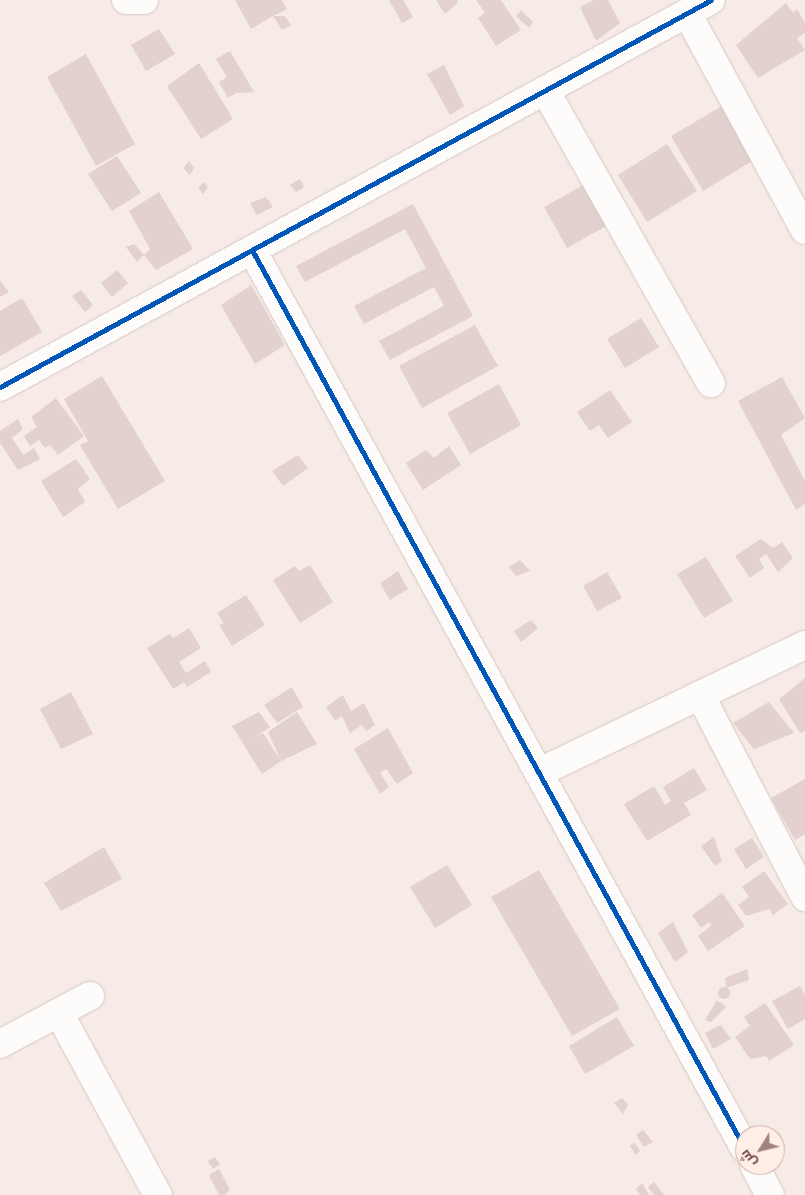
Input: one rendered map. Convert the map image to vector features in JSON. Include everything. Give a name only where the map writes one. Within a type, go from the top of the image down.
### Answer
[{"type":"street","points":[[126,0],[144,0]]},
{"type":"street","points":[[0,387],[711,0]]},
{"type":"street","points":[[686,13],[805,230]]},
{"type":"street","points":[[545,90],[711,383]]},
{"type":"street","points":[[252,250],[735,1131]]},
{"type":"street","points":[[540,772],[805,645]]},
{"type":"street","points":[[700,695],[805,897]]},
{"type":"street","points":[[0,1044],[90,996]]},
{"type":"street","points":[[59,1013],[158,1195]]},
{"type":"street","points":[[759,1175],[770,1195]]},
{"type":"building","points":[[235,0],[282,0],[287,9],[251,29]]},
{"type":"building","points":[[389,0],[403,0],[413,17],[402,23]]},
{"type":"building","points":[[436,0],[457,0],[458,2],[445,14]]},
{"type":"building","points":[[476,0],[501,0],[521,30],[496,46],[478,18],[485,13]]},
{"type":"building","points":[[594,0],[608,0],[620,23],[596,41],[580,7]]},
{"type":"building","points":[[786,3],[793,13],[797,9],[805,23],[805,33],[797,38],[805,50],[758,78],[736,45]]},
{"type":"building","points":[[521,10],[533,22],[529,28],[516,16]]},
{"type":"building","points":[[273,16],[285,16],[291,25],[282,30]]},
{"type":"building","points":[[159,29],[175,54],[146,71],[131,45]]},
{"type":"building","points":[[230,51],[254,92],[236,93],[228,98],[219,82],[227,77],[216,59]]},
{"type":"building","points":[[86,54],[135,144],[96,166],[47,77]]},
{"type":"building","points":[[199,63],[233,119],[201,139],[167,86]]},
{"type":"building","points":[[444,65],[464,106],[450,115],[427,74]]},
{"type":"building","points":[[722,106],[754,160],[703,191],[671,136]]},
{"type":"building","points":[[667,144],[697,191],[647,222],[618,175]]},
{"type":"building","points":[[117,156],[141,193],[112,211],[88,174]]},
{"type":"building","points":[[189,161],[194,168],[190,175],[183,168]]},
{"type":"building","points":[[300,179],[304,187],[296,192],[290,185]]},
{"type":"building","points":[[204,182],[208,187],[203,194],[198,188]]},
{"type":"building","points":[[587,183],[610,224],[567,248],[544,207]]},
{"type":"building","points":[[159,192],[193,249],[156,270],[144,255],[150,249],[129,211]]},
{"type":"building","points":[[266,197],[273,207],[257,215],[250,203]]},
{"type":"building","points":[[413,204],[473,316],[390,360],[379,341],[444,306],[434,287],[364,324],[354,306],[426,268],[405,229],[305,282],[296,266]]},
{"type":"building","points":[[134,244],[144,255],[137,262],[126,247]]},
{"type":"building","points":[[117,270],[128,283],[112,297],[101,283]]},
{"type":"building","points":[[0,281],[9,292],[0,297]]},
{"type":"building","points":[[251,285],[285,345],[255,364],[221,305]]},
{"type":"building","points":[[81,290],[93,305],[85,312],[72,296]]},
{"type":"building","points":[[22,298],[42,332],[0,356],[0,311]]},
{"type":"building","points":[[641,318],[659,347],[625,368],[607,339]]},
{"type":"building","points":[[475,325],[498,366],[422,408],[399,366]]},
{"type":"building","points":[[102,376],[165,481],[118,509],[80,445],[88,441],[64,399]]},
{"type":"building","points":[[782,377],[805,418],[781,435],[805,481],[805,504],[796,510],[738,401]]},
{"type":"building","points":[[499,384],[521,425],[470,454],[447,413]]},
{"type":"building","points":[[610,390],[632,422],[608,438],[599,425],[590,431],[577,412]]},
{"type":"building","points":[[56,398],[84,436],[58,455],[50,445],[45,448],[39,440],[30,446],[24,436],[37,427],[31,417]]},
{"type":"building","points":[[18,419],[23,429],[12,438],[23,455],[34,448],[40,459],[18,470],[0,443],[0,431]]},
{"type":"building","points":[[449,446],[461,465],[423,490],[406,463],[426,450],[434,458]]},
{"type":"building","points":[[298,455],[308,468],[283,486],[272,471]]},
{"type":"building","points":[[76,459],[90,479],[78,489],[85,502],[63,517],[41,481]]},
{"type":"building","points":[[761,539],[773,548],[782,542],[793,558],[778,572],[766,554],[759,559],[764,568],[750,578],[735,556]]},
{"type":"building","points":[[706,557],[733,601],[704,618],[677,574]]},
{"type":"building","points":[[520,560],[530,571],[516,576],[509,567]]},
{"type":"building","points":[[310,565],[333,602],[300,623],[273,580],[295,566],[299,571]]},
{"type":"building","points":[[398,571],[408,589],[390,600],[380,583]]},
{"type":"building","points":[[607,572],[622,598],[597,611],[583,586]]},
{"type":"building","points":[[246,595],[265,625],[232,646],[219,625],[224,623],[217,613]]},
{"type":"building","points":[[531,620],[538,628],[521,642],[514,631]]},
{"type":"building","points":[[189,628],[201,648],[179,662],[186,673],[205,661],[211,672],[187,687],[184,682],[173,689],[147,648],[170,634],[173,638]]},
{"type":"building","points":[[805,678],[805,731],[800,733],[779,699]]},
{"type":"building","points":[[292,687],[303,707],[277,723],[264,705]]},
{"type":"building","points":[[71,692],[93,734],[61,749],[40,709]]},
{"type":"building","points":[[343,695],[351,711],[364,703],[375,725],[366,731],[362,725],[350,733],[342,716],[335,721],[326,707]]},
{"type":"building","points":[[769,702],[794,733],[754,749],[733,723]]},
{"type":"building","points":[[259,712],[270,727],[252,739],[263,733],[281,761],[262,774],[232,726]]},
{"type":"building","points":[[297,712],[317,744],[281,761],[268,732]]},
{"type":"building","points":[[388,728],[413,773],[397,784],[386,769],[380,773],[389,787],[380,794],[354,749]]},
{"type":"building","points":[[694,768],[707,790],[684,803],[691,815],[647,841],[624,804],[654,786],[665,805],[671,801],[663,787]]},
{"type":"building","points":[[805,779],[805,834],[795,840],[771,798]]},
{"type":"building","points":[[714,837],[722,861],[715,866],[701,846]]},
{"type":"building","points":[[752,838],[764,857],[746,869],[734,849]]},
{"type":"building","points":[[104,847],[122,879],[61,911],[44,883]]},
{"type":"building","points":[[447,865],[472,905],[435,928],[410,887]]},
{"type":"building","points":[[539,870],[620,1009],[572,1036],[491,897]]},
{"type":"building","points":[[764,871],[788,904],[773,915],[769,909],[746,916],[738,905],[749,897],[742,887]]},
{"type":"building","points":[[722,893],[745,926],[708,951],[698,936],[712,925],[709,922],[701,928],[692,915]]},
{"type":"building","points":[[673,922],[688,952],[675,962],[658,933]]},
{"type":"building","points":[[747,969],[749,980],[726,988],[725,978]]},
{"type":"building","points":[[800,986],[805,995],[805,1019],[788,1029],[772,1001]]},
{"type":"building","points":[[726,987],[729,988],[729,998],[722,999],[719,998],[718,991],[719,988]]},
{"type":"building","points":[[717,1000],[726,1007],[711,1022],[705,1020]]},
{"type":"building","points":[[765,1003],[794,1045],[769,1061],[766,1056],[750,1059],[735,1037],[750,1026],[744,1017]]},
{"type":"building","points":[[617,1017],[634,1046],[585,1074],[569,1046]]},
{"type":"building","points":[[721,1025],[731,1039],[713,1049],[705,1033]]},
{"type":"building","points":[[622,1098],[628,1105],[623,1114],[614,1103]]},
{"type":"building","points":[[643,1130],[653,1142],[644,1147],[636,1135]]},
{"type":"building","points":[[634,1142],[640,1151],[636,1155],[630,1146]]},
{"type":"building","points":[[215,1157],[220,1164],[213,1169],[208,1161]]},
{"type":"building","points":[[219,1169],[230,1190],[224,1195],[219,1195],[209,1175]]},
{"type":"building","points":[[654,1182],[664,1195],[654,1195],[648,1187]]},
{"type":"building","points":[[642,1183],[649,1195],[640,1195],[636,1189]]},
{"type":"cycle path","points":[[0,387],[711,0]]},
{"type":"cycle path","points":[[252,250],[735,1131]]}]
